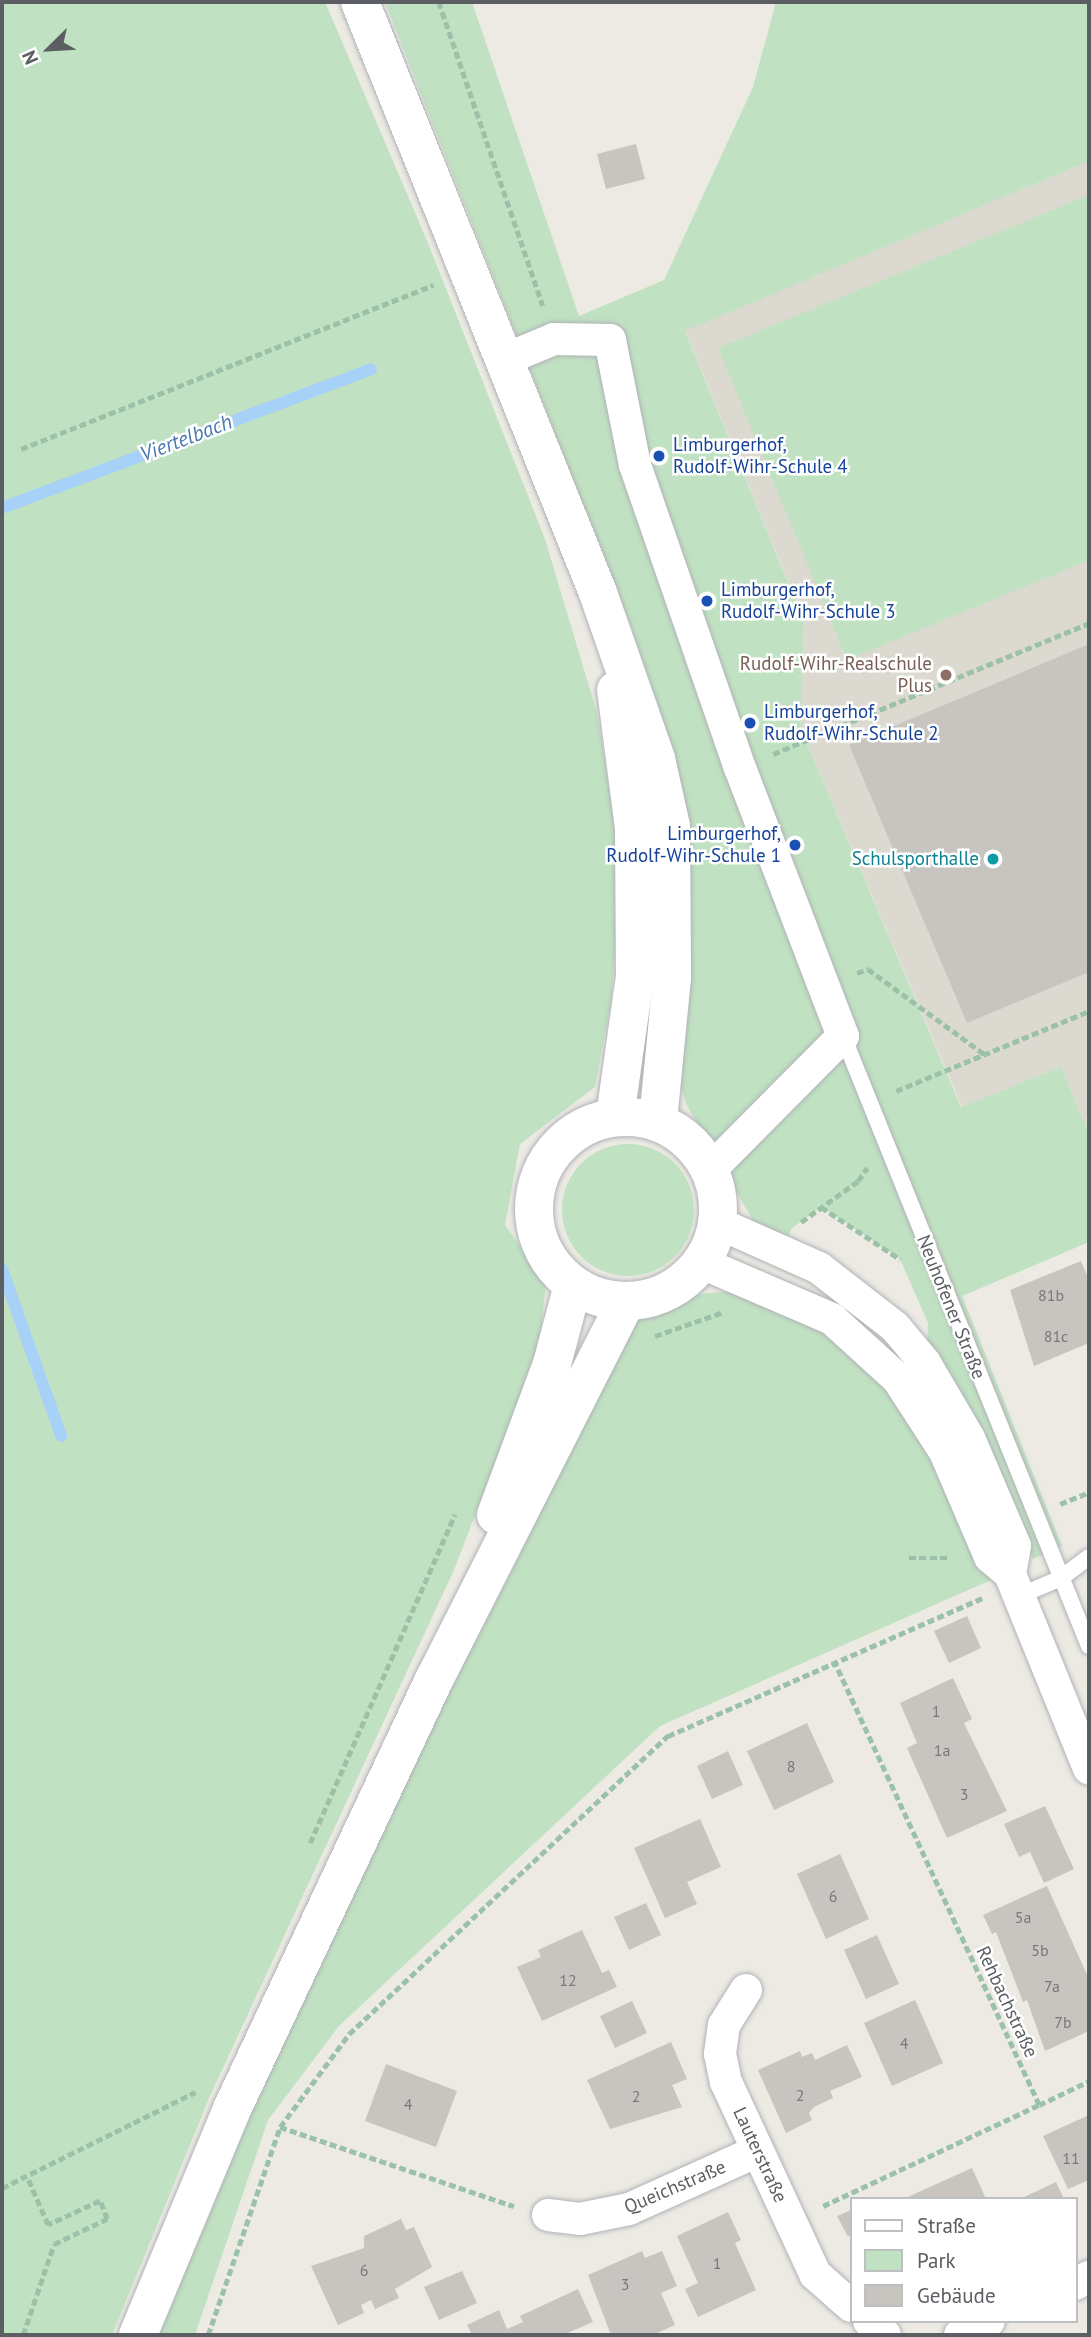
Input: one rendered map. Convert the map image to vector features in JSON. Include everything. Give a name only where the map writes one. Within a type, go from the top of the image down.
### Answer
[{"type":"main road","points":[[360,2],[471,270],[598,593],[615,653],[616,690],[634,828],[635,976],[615,1117]]},
{"type":"main road","points":[[615,653],[633,682],[671,826],[673,978],[659,1122]]},
{"type":"main road","points":[[615,1117],[659,1122],[697,1149],[710,1170],[718,1196],[718,1223],[702,1263],[681,1284],[655,1298],[626,1302],[607,1300],[573,1285],[553,1266],[540,1241],[534,1214],[537,1186],[547,1161],[565,1139],[589,1124],[615,1117]]},
{"type":"main road","points":[[435,1678],[552,1364],[573,1285]]},
{"type":"main road","points":[[138,2335],[232,2109],[435,1678],[626,1302]]},
{"type":"street","points":[[506,359],[554,339],[610,340],[635,465],[740,768],[843,1036],[710,1170]]},
{"type":"street","name":"Neuhofener Straße","points":[[718,1223],[782,1250],[858,1294],[925,1363],[969,1438],[1015,1546],[1014,1585]]},
{"type":"street","name":"Neuhofener Straße","points":[[702,1263],[803,1304],[865,1346],[924,1414],[990,1557],[1014,1585],[1089,1769]]},
{"type":"street","name":"Lauterstraße","points":[[746,1990],[724,2025],[720,2054],[726,2082],[814,2274],[850,2305]]},
{"type":"street","name":"Queichstraße","points":[[548,2215],[580,2218],[629,2209],[758,2151]]},
{"type":"street","points":[[871,2323],[885,2335]]},
{"type":"street","points":[[960,2335],[985,2323]]},
{"type":"lane","name":"Neuhofener Straße","points":[[843,1036],[1089,1646]]},
{"type":"lane","points":[[1014,1585],[1061,1578],[1089,1557]]},
{"type":"path","points":[[439,2],[554,339]]},
{"type":"path","points":[[21,449],[471,270]]},
{"type":"path","points":[[740,768],[1089,622]]},
{"type":"path","points":[[824,987],[868,969],[985,1054]]},
{"type":"path","points":[[869,1102],[1089,1011]]},
{"type":"path","points":[[782,1250],[792,1228],[858,1181],[885,1141]]},
{"type":"path","points":[[821,1207],[900,1259]]},
{"type":"path","points":[[909,1558],[963,1558]]},
{"type":"path","points":[[208,2335],[280,2127],[349,2034],[668,1736],[1014,1585]]},
{"type":"path","name":"Rehbachstraße","points":[[834,1662],[1040,2105]]},
{"type":"path","points":[[790,2222],[1089,2081]]},
{"type":"path","points":[[2,2188],[195,2092],[232,2109]]},
{"type":"path","points":[[280,2127],[548,2215]]},
{"type":"path","points":[[23,2335],[54,2244],[107,2219],[100,2201],[47,2225],[27,2177]]},
{"type":"shaded area","name":"Rudolf-Wihr-Realschule Plus","points":[[1089,161],[1089,1133],[1061,1067],[962,1107],[801,729],[804,621],[685,330]]},
{"type":"green space","points":[[2,2],[325,2],[428,243],[545,539],[597,713],[622,867],[611,1001],[595,1087],[520,1144],[505,1225],[546,1283],[539,1349],[454,1570],[210,2096],[112,2335],[2,2335]]},
{"type":"green space","points":[[385,2],[472,2],[579,316],[664,280],[753,87],[776,2],[1089,2],[1089,161],[685,331],[804,622],[801,729],[961,1107],[1061,1067],[1089,1133],[1089,1242],[962,1296],[1062,1546],[1033,1559],[967,1411],[927,1344],[928,1323],[900,1259],[821,1207],[792,1228],[786,1242],[755,1224],[686,1104],[677,1072],[662,725],[631,626]]},
{"type":"green space","points":[[1089,195],[1089,560],[847,660],[718,348]]},
{"type":"green space","points":[[628,1144],[653,1149],[675,1163],[689,1185],[694,1210],[689,1235],[675,1257],[653,1271],[628,1276],[603,1271],[581,1257],[567,1235],[562,1210],[567,1185],[581,1163],[603,1149]]},
{"type":"green space","points":[[729,1291],[809,1320],[871,1365],[935,1453],[991,1580],[660,1726],[339,2026],[268,2120],[195,2335],[152,2335],[245,2113],[624,1330],[648,1313],[691,1295]]},
{"type":"building","points":[[636,144],[645,179],[606,189],[597,154]]},
{"type":"building","name":"Schulsporthalle","points":[[1089,644],[1089,978],[1087,973],[967,1023],[849,745]]},
{"type":"building","points":[[1081,1261],[1089,1280],[1089,1343],[1034,1366],[1010,1290]]},
{"type":"building","points":[[967,1616],[981,1648],[949,1663],[934,1631]]},
{"type":"building","points":[[953,1678],[972,1719],[964,1723],[1007,1811],[947,1838],[907,1748],[917,1743],[900,1703]]},
{"type":"building","points":[[807,1723],[834,1782],[774,1810],[747,1751]]},
{"type":"building","points":[[728,1751],[743,1785],[712,1799],[697,1766]]},
{"type":"building","points":[[1045,1806],[1074,1869],[1044,1883],[1030,1852],[1019,1857],[1004,1824]]},
{"type":"building","points":[[700,1819],[721,1867],[687,1882],[697,1904],[665,1918],[634,1848]]},
{"type":"building","points":[[840,1854],[869,1919],[826,1939],[797,1874]]},
{"type":"building","points":[[1047,1886],[1089,1979],[1089,2031],[1045,2051],[1027,2000],[1023,2002],[996,1932],[992,1934],[983,1915]]},
{"type":"building","points":[[646,1903],[661,1935],[629,1950],[614,1917]]},
{"type":"building","points":[[582,1930],[602,1973],[609,1970],[617,1987],[542,2021],[517,1967],[541,1957],[538,1950]]},
{"type":"building","points":[[877,1935],[899,1984],[866,1999],[844,1950]]},
{"type":"building","points":[[915,2000],[943,2063],[892,2086],[864,2023]]},
{"type":"building","points":[[632,2001],[647,2033],[615,2048],[600,2016]]},
{"type":"building","points":[[671,2042],[687,2079],[672,2085],[682,2107],[610,2129],[587,2080]]},
{"type":"building","points":[[847,2045],[862,2077],[830,2091],[833,2098],[814,2107],[809,2113],[812,2120],[786,2133],[758,2070],[800,2051],[802,2057],[812,2053],[815,2060]]},
{"type":"building","points":[[386,2064],[457,2091],[436,2147],[365,2121]]},
{"type":"building","points":[[1089,2115],[1089,2180],[1068,2189],[1043,2136]]},
{"type":"building","points":[[972,2168],[985,2197],[908,2197]]},
{"type":"building","points":[[1056,2182],[1063,2197],[1024,2197]]},
{"type":"building","points":[[850,2210],[848,2237],[837,2216]]},
{"type":"building","points":[[728,2212],[741,2240],[735,2243],[756,2290],[698,2317],[685,2289],[698,2283],[677,2236]]},
{"type":"building","points":[[401,2219],[406,2230],[414,2227],[432,2267],[395,2289],[399,2298],[375,2309],[371,2300],[361,2305],[364,2313],[338,2325],[311,2266],[364,2248],[364,2236]]},
{"type":"building","points":[[642,2251],[645,2258],[662,2251],[677,2286],[661,2293],[675,2325],[653,2335],[611,2335],[588,2275]]},
{"type":"building","points":[[462,2271],[477,2303],[439,2320],[424,2287]]},
{"type":"building","points":[[578,2289],[593,2322],[563,2335],[472,2335],[467,2325],[499,2310],[507,2329],[523,2322],[520,2316]]},
{"type":"waterway","name":"Viertelbach","points":[[2,508],[371,369]]},
{"type":"waterway","points":[[2,1269],[61,1436]]},
{"type":"place","name":"Limburgerhof, Rudolf-Wihr-Schule 4","points":[[659,456]]},
{"type":"place","name":"Limburgerhof, Rudolf-Wihr-Schule 3","points":[[707,601]]},
{"type":"place","name":"Rudolf-Wihr-Realschule Plus","points":[[946,675]]},
{"type":"place","name":"Limburgerhof, Rudolf-Wihr-Schule 2","points":[[750,723]]},
{"type":"place","name":"Limburgerhof, Rudolf-Wihr-Schule 1","points":[[795,845]]},
{"type":"place","name":"Schulsporthalle","points":[[993,859]]}]
